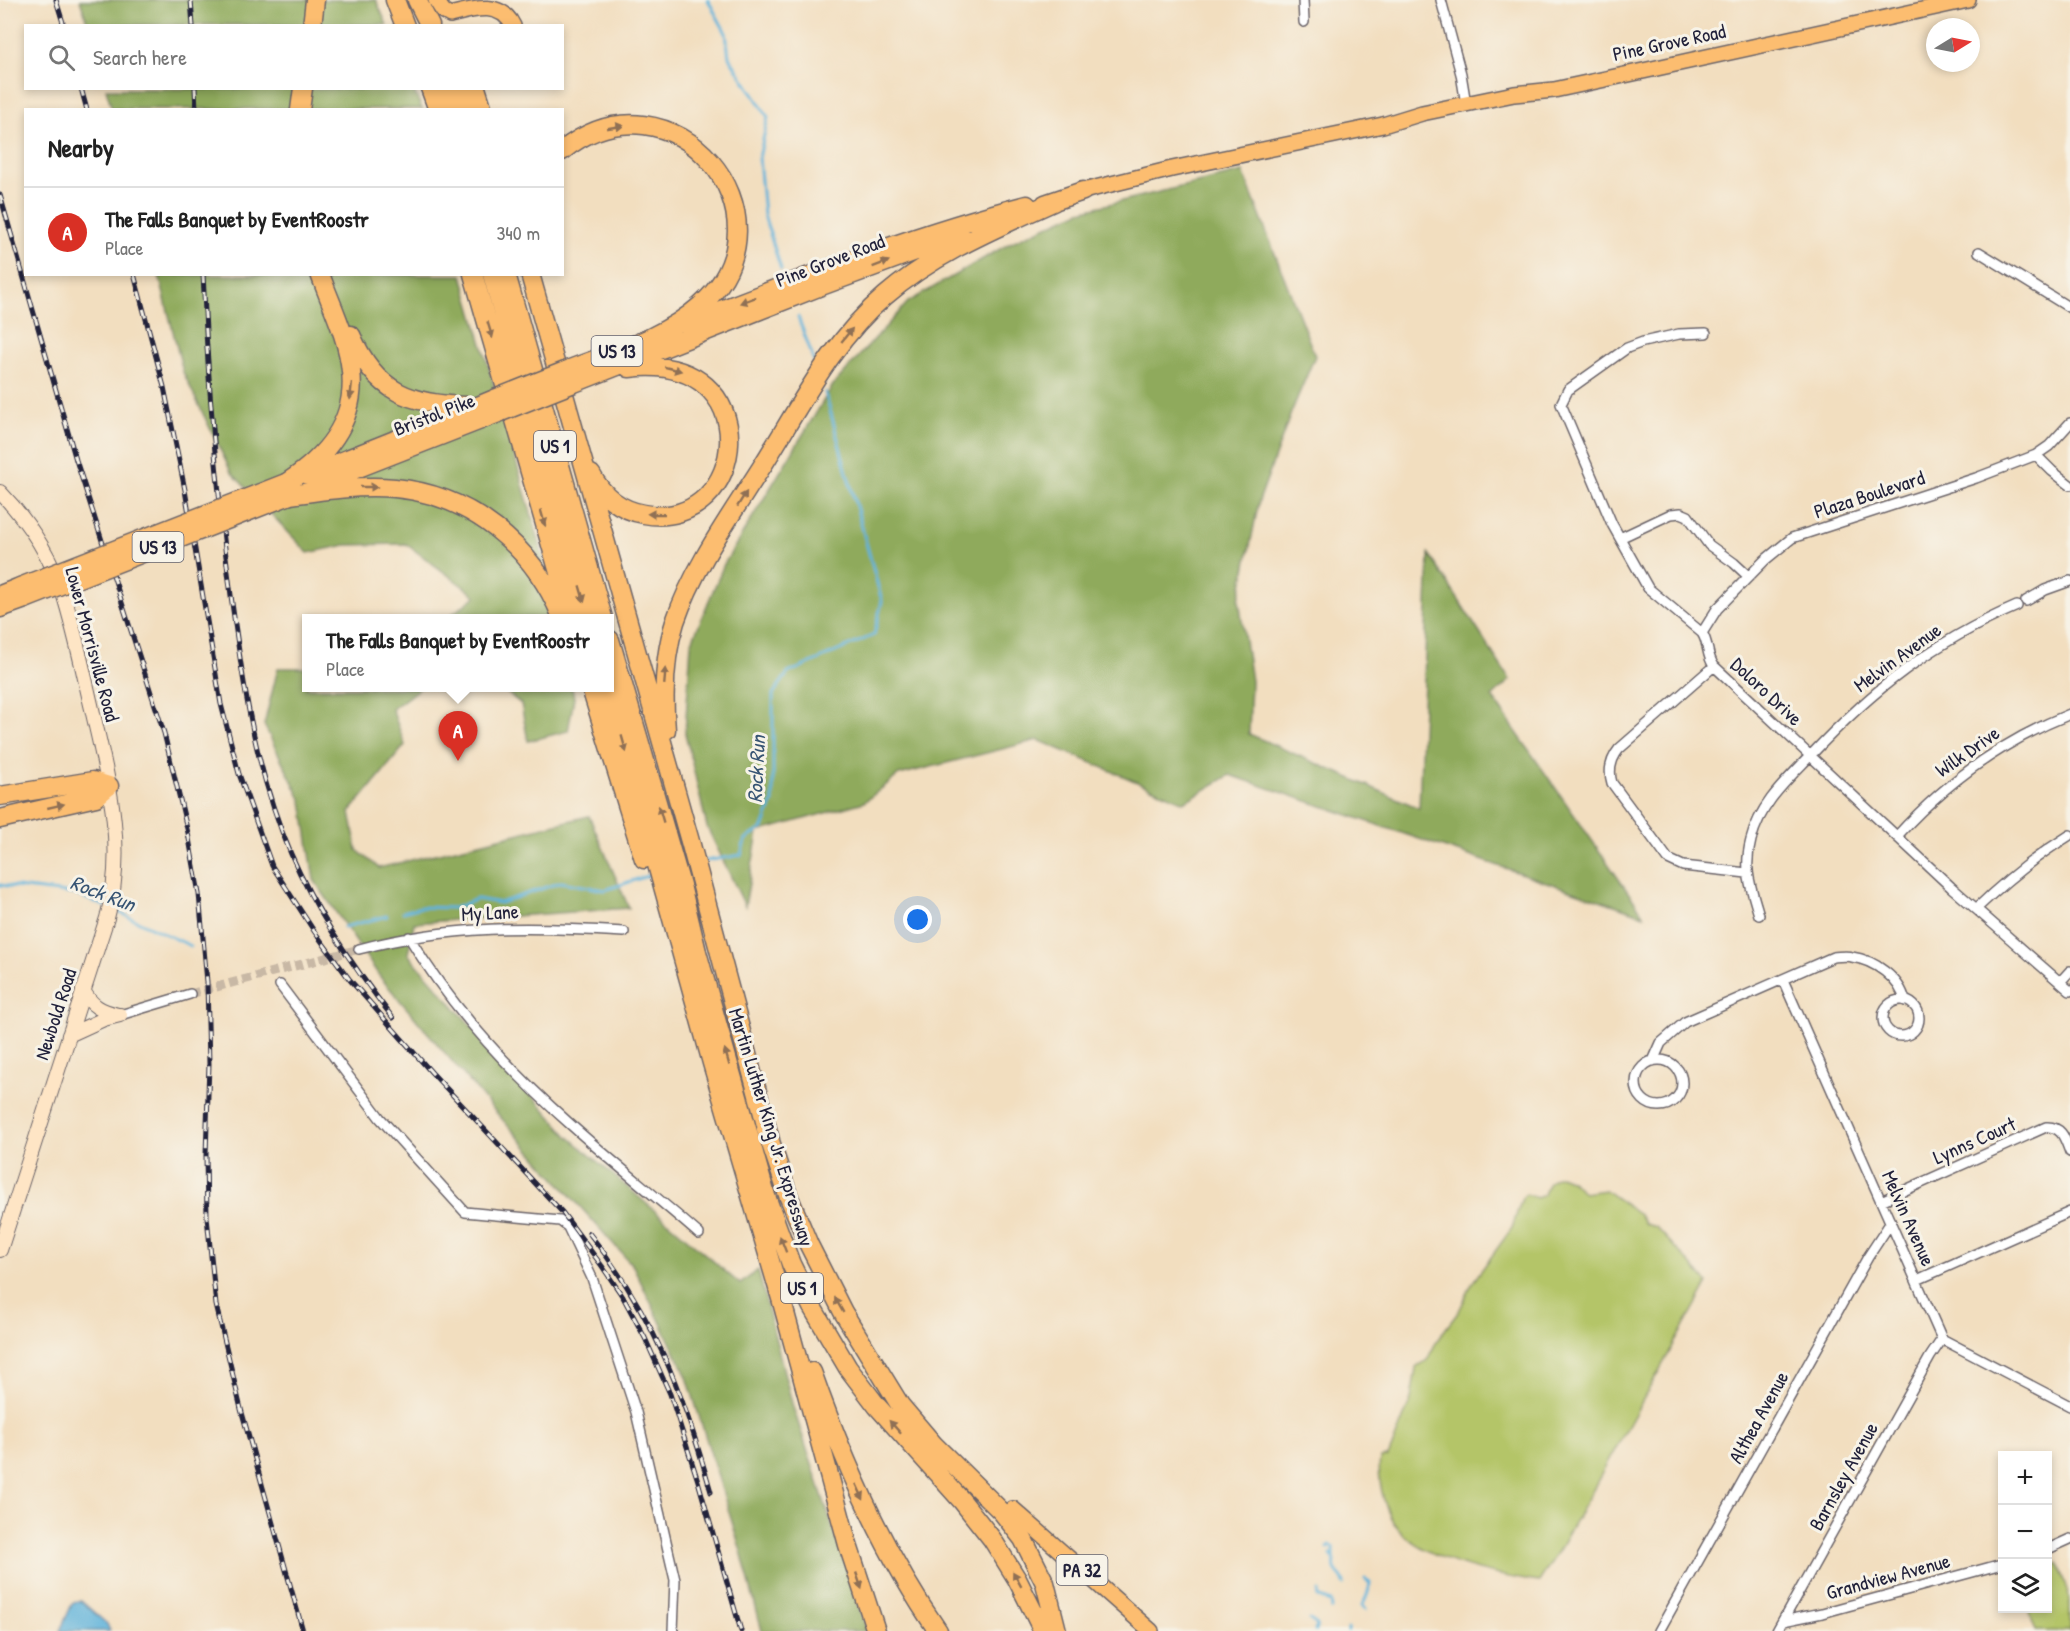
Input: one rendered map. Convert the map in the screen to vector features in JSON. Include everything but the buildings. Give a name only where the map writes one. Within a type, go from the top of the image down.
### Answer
[{"type":"highway","points":[[312,24],[315,0]]},
{"type":"highway","points":[[394,0],[404,24]]},
{"type":"highway","points":[[409,0],[419,24]]},
{"type":"highway","points":[[417,0],[429,24]]},
{"type":"highway","points":[[300,108],[303,90]]},
{"type":"highway","points":[[431,90],[437,108]]},
{"type":"highway","points":[[446,90],[451,108]]},
{"type":"highway","points":[[460,90],[466,108]]},
{"type":"highway","points":[[477,90],[482,108]]},
{"type":"highway","points":[[564,150],[602,129],[624,125],[648,126],[671,132],[693,144],[711,160],[725,181],[733,202],[736,222],[735,245],[729,268],[717,288],[700,306],[663,332]]},
{"type":"highway","name":"Pine Grove Road","points":[[595,375],[821,286],[1083,191]]},
{"type":"highway","name":"Pine Grove Road","points":[[663,332],[899,243],[983,217],[1083,191]]},
{"type":"highway","points":[[676,797],[664,699],[674,625],[701,564],[834,352],[869,310],[918,271],[956,248],[1055,201]]},
{"type":"highway","points":[[288,489],[324,453],[338,433],[350,402],[352,379],[350,361],[321,276]]},
{"type":"highway","points":[[330,276],[356,346],[367,365],[385,384],[405,396],[429,404],[475,406]]},
{"type":"highway","points":[[474,276],[571,614]]},
{"type":"highway","name":"US 1","points":[[493,276],[588,614]]},
{"type":"highway","name":"US 1","points":[[507,276],[602,614]]},
{"type":"highway","points":[[532,277],[691,845],[678,886],[792,1377],[848,1545]]},
{"type":"highway","name":"US 13","points":[[572,376],[663,332]]},
{"type":"highway","points":[[581,453],[599,487],[613,501],[628,510],[655,515],[683,510],[709,494],[720,479],[729,451],[727,424],[722,407],[710,390],[696,378],[677,369],[654,366],[595,375]]},
{"type":"highway","name":"Bristol Pike","points":[[288,489],[572,376],[595,375]]},
{"type":"highway","name":"US 13","points":[[0,608],[22,593],[288,489],[475,406],[499,405]]},
{"type":"highway","points":[[288,489],[394,488],[424,493],[456,504],[484,519],[521,550],[541,575],[560,614]]},
{"type":"highway","name":"US 13","points":[[0,595],[22,593]]},
{"type":"highway","points":[[614,660],[662,849]]},
{"type":"highway","points":[[592,692],[599,715],[705,946],[789,1195],[815,1259],[838,1304],[900,1405],[918,1427],[1002,1512],[1023,1539],[1045,1583],[1057,1631]]},
{"type":"highway","points":[[610,692],[662,849],[686,873],[678,886]]},
{"type":"highway","points":[[0,796],[93,781],[109,786]]},
{"type":"highway","points":[[0,819],[96,796],[109,786]]},
{"type":"highway","name":"Martin Luther King Jr. Expressway","points":[[678,886],[712,1063],[782,1302],[848,1545],[876,1631]]},
{"type":"highway","name":"Martin Luther King Jr. Expressway","points":[[678,886],[766,1196],[801,1286],[835,1348],[863,1388],[893,1425],[963,1501],[992,1539],[1017,1579],[1043,1631]]},
{"type":"highway","points":[[782,1302],[806,1356],[830,1424],[868,1510],[907,1583],[938,1631]]},
{"type":"highway","points":[[869,1355],[940,1439],[1013,1509]]},
{"type":"main road","points":[[436,0],[443,11],[450,13],[494,8],[506,15],[512,24]]},
{"type":"main road","name":"Pine Grove Road","points":[[1083,191],[1183,166],[1383,125],[1423,120],[1516,102],[1554,90],[1968,0]]},
{"type":"main road","name":"Pine Grove Road","points":[[1383,125],[1422,113],[1514,94],[1554,90]]},
{"type":"main road","name":"Lower Morrisville Road","points":[[0,492],[35,535],[60,582],[74,630],[109,786]]},
{"type":"main road","name":"Newbold Road","points":[[0,1250],[113,899],[117,849],[109,786]]},
{"type":"main road","points":[[83,990],[97,1009],[120,1015]]},
{"type":"main road","points":[[69,1035],[104,1019],[120,1015]]},
{"type":"main road","name":"PA 32","points":[[1013,1509],[1151,1631]]},
{"type":"street","points":[[1303,0],[1304,22]]},
{"type":"street","points":[[1441,0],[1460,67],[1466,104]]},
{"type":"street","points":[[1979,252],[2070,308]]},
{"type":"street","points":[[1702,633],[1648,588],[1620,538],[1561,404],[1568,390],[1627,348],[1679,334],[1706,333]]},
{"type":"street","name":"Plaza Boulevard","points":[[1702,633],[1717,609],[1748,576],[1792,538],[1976,478],[2036,455],[2049,446],[2070,423]]},
{"type":"street","points":[[2036,455],[2070,485]]},
{"type":"street","points":[[1620,538],[1671,514],[1681,513],[1688,516],[1708,545],[1748,576]]},
{"type":"street","name":"Melvin Avenue","points":[[1747,873],[1751,840],[1763,810],[1773,794],[1839,725],[1903,670],[1975,624],[2045,590],[2070,581]]},
{"type":"street","name":"Doloro Drive","points":[[1702,633],[1708,657],[1714,666],[1976,909],[2070,992]]},
{"type":"street","points":[[1714,666],[1619,748],[1612,759],[1611,778],[1612,783],[1668,859],[1683,866],[1747,873],[1759,915]]},
{"type":"street","name":"Wilk Drive","points":[[1897,836],[1932,799],[1971,767],[2026,733],[2070,714]]},
{"type":"street","points":[[1976,909],[2016,873],[2070,835]]},
{"type":"street","name":"My Lane","points":[[360,949],[409,937],[504,928],[560,928],[624,932]]},
{"type":"street","points":[[409,937],[476,1028],[513,1070],[570,1125],[699,1234]]},
{"type":"street","points":[[1653,1061],[1666,1061],[1674,1065],[1682,1077],[1680,1093],[1669,1105],[1658,1107],[1650,1105],[1638,1094],[1636,1087],[1638,1072],[1643,1066],[1653,1061],[1661,1043],[1685,1022],[1833,957],[1850,956],[1865,960],[1879,967],[1900,987],[1905,1001],[1914,1005],[1918,1010],[1919,1021],[1914,1032],[1898,1036],[1887,1029],[1883,1017],[1890,1004],[1905,1001]]},
{"type":"street","points":[[2060,982],[2070,971]]},
{"type":"street","name":"Melvin Avenue","points":[[1783,980],[1942,1339]]},
{"type":"street","points":[[280,985],[380,1118],[465,1212],[560,1221],[568,1227],[592,1278],[636,1412],[675,1580],[673,1631]]},
{"type":"street","points":[[120,1015],[190,994]]},
{"type":"street","name":"Lynns Court","points":[[1881,1201],[2046,1127],[2052,1127],[2062,1133],[2070,1152]]},
{"type":"street","points":[[1917,1280],[2070,1212]]},
{"type":"street","name":"Althea Avenue","points":[[1659,1631],[1868,1257],[1891,1222]]},
{"type":"street","points":[[1942,1339],[2070,1406]]},
{"type":"street","name":"Barnsley Avenue","points":[[1777,1631],[1942,1339]]},
{"type":"street","points":[[2052,1547],[2070,1539]]},
{"type":"street","name":"Grandview Avenue","points":[[1783,1621],[1822,1613],[1998,1565]]},
{"type":"green space","points":[[80,0],[376,0],[387,24],[88,24]]},
{"type":"green space","points":[[106,90],[413,90],[422,108],[112,108]]},
{"type":"green space","points":[[1243,172],[1315,356],[1291,413],[1259,501],[1239,600],[1251,681],[1249,734],[1419,808],[1429,554],[1510,680],[1492,697],[1644,915],[1230,775],[1184,802],[1038,740],[899,775],[864,802],[758,832],[745,906],[707,827],[685,733],[691,644],[724,564],[833,385],[908,302],[1012,242],[1080,211]]},
{"type":"green space","points":[[159,276],[462,276],[540,544],[553,614],[452,614],[476,596],[406,544],[346,545],[308,553],[231,472],[183,372]]},
{"type":"green space","points":[[278,668],[302,668],[302,692],[415,692],[392,709],[405,745],[350,812],[357,850],[379,868],[589,816],[629,908],[414,923],[408,954],[568,1136],[740,1284],[758,1270],[793,1407],[867,1631],[762,1631],[741,1551],[687,1377],[633,1266],[486,1101],[380,977],[314,880],[302,801],[264,725]]},
{"type":"green space","points":[[506,692],[573,692],[574,698],[568,731],[528,741],[521,704]]},
{"type":"green space","points":[[1560,1176],[1570,1180],[1584,1193],[1605,1190],[1639,1214],[1645,1224],[1656,1227],[1708,1283],[1539,1582],[1505,1576],[1450,1561],[1418,1545],[1404,1535],[1397,1528],[1387,1510],[1381,1488],[1379,1467],[1380,1458],[1388,1457],[1411,1399],[1416,1368],[1427,1360],[1438,1339],[1459,1311],[1473,1282],[1512,1228],[1522,1198],[1526,1194],[1537,1198],[1544,1195],[1549,1183]]},
{"type":"green space","points":[[2058,1563],[2070,1599],[2070,1631],[2036,1631],[2029,1613],[2052,1613],[2052,1566]]},
{"type":"water","points":[[80,1600],[107,1624],[110,1631],[60,1631],[72,1604]]},
{"type":"waterway","name":"Rock Run","points":[[708,0],[726,33],[729,57],[768,117],[759,158],[764,215],[781,269]]},
{"type":"waterway","name":"Rock Run","points":[[798,317],[814,361]]},
{"type":"waterway","name":"Rock Run","points":[[700,862],[741,855],[745,840],[763,828],[773,801],[773,694],[788,673],[874,635],[882,601],[825,392]]},
{"type":"waterway","name":"Rock Run","points":[[403,912],[421,907],[455,908],[477,899],[500,903],[561,882],[605,890],[653,874]]},
{"type":"waterway","name":"Rock Run","points":[[0,885],[75,894],[105,906]]},
{"type":"waterway","name":"Rock Run","points":[[114,910],[191,946]]},
{"type":"waterway","name":"Rock Run","points":[[344,927],[387,916]]},
{"type":"waterway","points":[[1328,1548],[1330,1545],[1333,1547],[1333,1558]]},
{"type":"waterway","points":[[1330,1555],[1335,1561],[1336,1572],[1344,1584]]},
{"type":"waterway","points":[[1365,1579],[1370,1583],[1362,1606],[1366,1609]]},
{"type":"waterway","points":[[1319,1591],[1318,1597],[1331,1602],[1332,1609]]},
{"type":"waterway","points":[[1310,1620],[1317,1625],[1315,1631]]},
{"type":"tunnel","points":[[190,994],[359,949]]},
{"type":"railway","points":[[56,0],[63,24]]},
{"type":"railway","points":[[191,0],[193,24]]},
{"type":"railway","points":[[82,90],[86,108]]},
{"type":"railway","points":[[195,90],[196,108]]},
{"type":"railway","points":[[0,195],[76,460],[164,733],[188,833],[199,894],[207,982],[209,1064],[206,1155],[207,1217],[216,1305],[241,1409],[303,1631]]},
{"type":"railway","points":[[135,276],[164,387],[185,490],[221,704],[239,774],[272,866],[314,931],[350,980],[432,1073],[562,1212],[623,1297],[645,1338],[670,1394],[698,1481],[741,1631]]},
{"type":"railway","points":[[203,276],[210,398],[222,521],[241,667],[260,761],[279,823],[312,898],[350,960],[393,1018]]},
{"type":"railway","points":[[589,1233],[632,1294],[664,1356],[689,1421],[711,1492]]},
{"type":"place","name":"The Falls Banquet by EventRoostr","points":[[458,761]]}]
